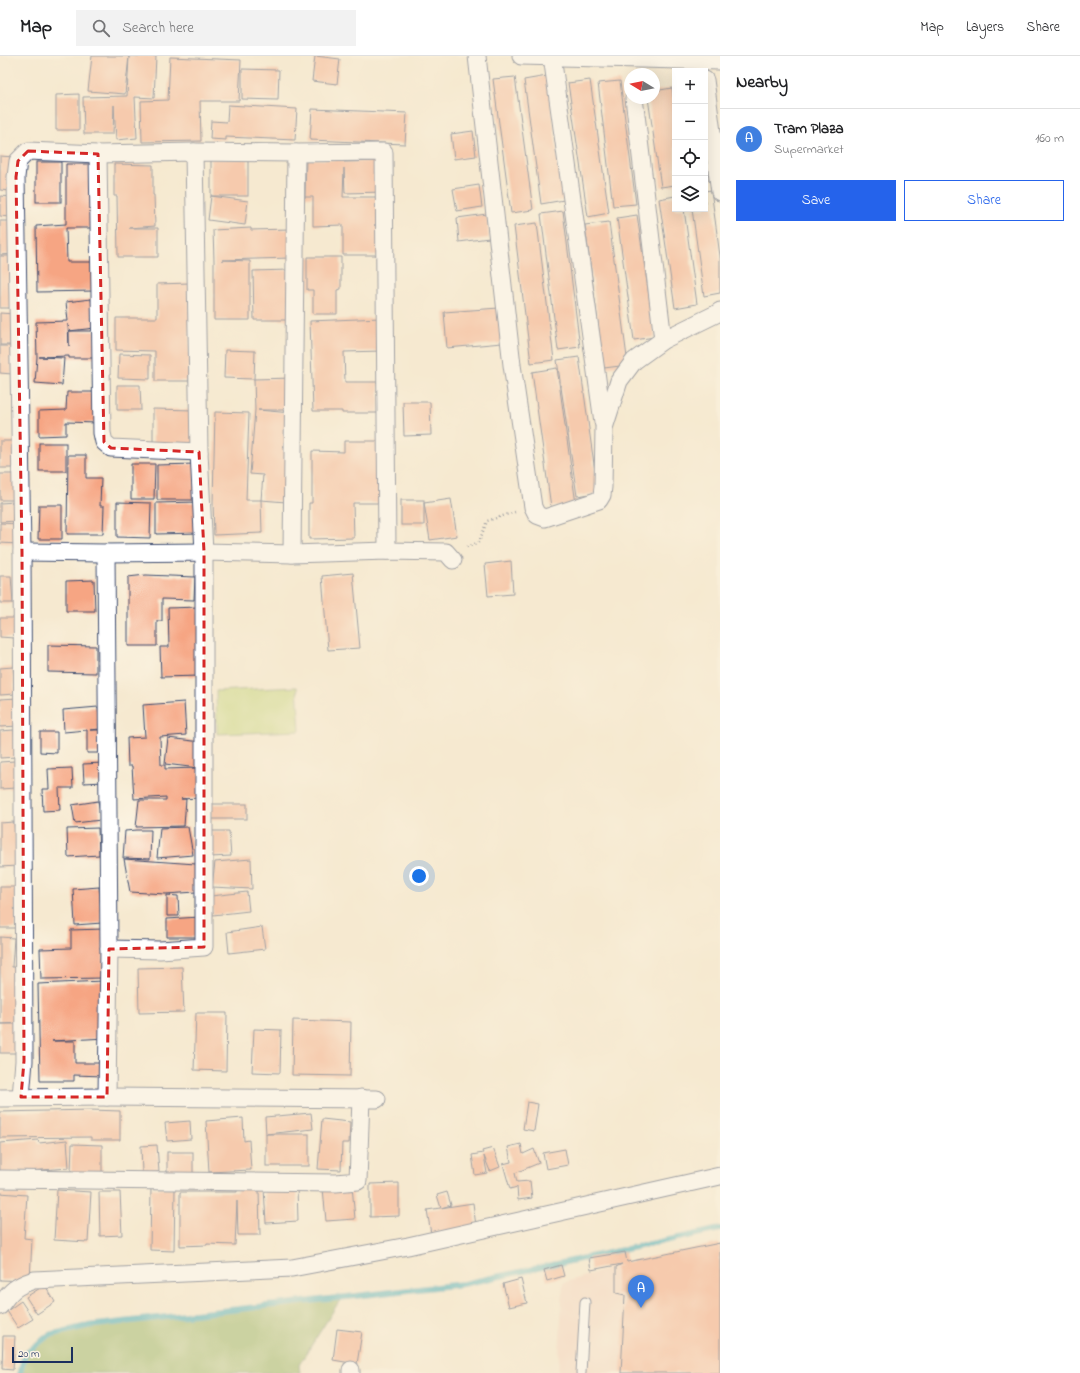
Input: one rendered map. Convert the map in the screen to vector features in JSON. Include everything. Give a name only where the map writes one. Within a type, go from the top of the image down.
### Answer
[{"type":"street","points":[[477,56],[512,365],[533,507],[537,515],[545,518],[599,500],[602,494],[604,428],[552,56]]},
{"type":"street","points":[[522,56],[552,56],[629,63],[703,63],[720,61]]},
{"type":"street","points":[[708,102],[720,192]]},
{"type":"street","points":[[635,104],[664,340]]},
{"type":"street","points":[[21,1097],[24,1061],[22,552],[16,177],[18,161],[28,151],[98,154],[194,152],[384,152],[387,551]]},
{"type":"street","points":[[108,948],[160,950],[204,947],[204,552],[199,452],[194,152]]},
{"type":"street","points":[[292,554],[296,153]]},
{"type":"street","points":[[98,154],[102,433],[104,442],[111,448],[199,452]]},
{"type":"street","points":[[604,428],[619,381],[634,361],[664,340],[720,311]]},
{"type":"street","points":[[22,552],[204,552],[292,554],[387,551],[450,556]]},
{"type":"street","points":[[106,553],[108,948],[107,1097]]},
{"type":"street","points":[[0,1098],[369,1098],[358,1181],[336,1183],[0,1180]]},
{"type":"street","points":[[0,1306],[8,1294],[20,1285],[34,1280],[292,1268],[415,1244],[720,1176]]},
{"type":"lane","points":[[581,1373],[585,1302]]},
{"type":"path","points":[[450,556],[479,542],[487,521],[533,507]]},
{"type":"highlighted area","points":[[28,151],[98,154],[104,442],[111,448],[199,452],[204,552],[204,947],[109,949],[107,1097],[21,1097],[24,1061],[22,552],[16,177],[18,161]]},
{"type":"shaded area","points":[[720,1243],[720,1373],[558,1373],[563,1283],[628,1262]]},
{"type":"green space","points":[[297,687],[300,731],[217,734],[216,691]]},
{"type":"green space","points":[[342,1297],[299,1365],[300,1373],[20,1373],[25,1354],[49,1335],[87,1326]]},
{"type":"building","points":[[92,56],[129,56],[125,94],[88,91]]},
{"type":"building","points":[[129,56],[156,56],[154,98],[135,97],[137,138],[116,140],[114,105],[113,134],[84,134],[83,97],[127,96]]},
{"type":"building","points":[[315,56],[340,59],[337,84],[312,81]]},
{"type":"building","points":[[170,57],[241,60],[239,101],[200,101],[201,141],[142,142],[141,101],[168,100]]},
{"type":"building","points":[[242,69],[279,70],[278,100],[242,99]]},
{"type":"building","points":[[547,76],[564,200],[541,204],[524,80]]},
{"type":"building","points":[[515,77],[533,210],[511,213],[493,79]]},
{"type":"building","points":[[590,80],[609,213],[588,217],[568,83]]},
{"type":"building","points":[[620,81],[636,204],[613,206],[598,83]]},
{"type":"building","points":[[672,88],[672,185],[661,187],[649,104],[660,104],[660,90]]},
{"type":"building","points":[[79,94],[79,130],[56,130],[56,95]]},
{"type":"building","points":[[228,105],[297,109],[295,140],[226,137],[226,140],[210,139],[211,121],[227,122]]},
{"type":"building","points":[[312,109],[407,113],[405,144],[310,140]]},
{"type":"building","points":[[473,131],[476,156],[454,159],[451,134]]},
{"type":"building","points":[[0,156],[14,157],[10,191],[0,190]]},
{"type":"building","points":[[211,159],[248,159],[248,196],[211,196]]},
{"type":"building","points":[[306,159],[344,160],[344,162],[383,161],[384,192],[345,193],[344,168],[343,197],[385,197],[384,225],[374,225],[380,226],[380,255],[343,255],[343,225],[313,226],[313,197],[305,197]]},
{"type":"building","points":[[36,162],[61,162],[61,202],[36,202]]},
{"type":"building","points":[[66,164],[92,164],[97,228],[66,228],[67,262],[95,262],[95,291],[37,292],[36,226],[66,224]]},
{"type":"building","points":[[114,164],[153,165],[155,226],[129,228],[158,228],[158,257],[118,257],[117,196],[114,196]]},
{"type":"building","points":[[479,185],[482,207],[457,211],[453,189]]},
{"type":"building","points":[[708,190],[711,190],[720,256],[720,293],[704,296],[692,212],[708,212]]},
{"type":"building","points":[[0,196],[12,197],[10,217],[0,216]]},
{"type":"building","points":[[211,196],[248,201],[245,225],[208,220]]},
{"type":"building","points":[[672,197],[672,212],[684,212],[697,304],[675,308],[659,199]]},
{"type":"building","points":[[563,211],[580,347],[558,350],[541,214]]},
{"type":"building","points":[[487,214],[489,238],[459,242],[457,218]]},
{"type":"building","points":[[637,215],[655,337],[634,340],[617,218]]},
{"type":"building","points":[[0,221],[13,221],[14,254],[0,255]]},
{"type":"building","points":[[609,222],[628,365],[604,368],[585,225]]},
{"type":"building","points":[[537,223],[554,360],[531,363],[514,226]]},
{"type":"building","points":[[251,228],[251,230],[289,229],[290,258],[222,260],[250,261],[250,320],[214,320],[213,230]]},
{"type":"building","points":[[0,256],[13,256],[11,308],[0,308]]},
{"type":"building","points":[[307,257],[341,257],[341,289],[337,290],[337,314],[313,314],[313,290],[307,290]]},
{"type":"building","points":[[289,270],[289,320],[254,320],[253,271]]},
{"type":"building","points":[[190,283],[189,381],[155,381],[155,351],[116,350],[116,318],[157,318],[157,284]]},
{"type":"building","points":[[91,299],[95,328],[69,331],[95,331],[95,358],[69,358],[69,356],[39,357],[64,358],[62,385],[35,383],[37,357],[36,322],[68,321],[66,302]]},
{"type":"building","points":[[499,308],[502,343],[447,348],[444,312]]},
{"type":"building","points":[[0,313],[14,314],[13,345],[0,345]]},
{"type":"building","points":[[381,318],[382,351],[344,352],[345,382],[379,382],[379,413],[313,411],[310,321]]},
{"type":"building","points":[[0,346],[13,346],[12,374],[0,373]]},
{"type":"building","points":[[225,350],[255,351],[254,379],[224,378]]},
{"type":"building","points":[[119,354],[150,355],[150,379],[118,378]]},
{"type":"building","points":[[579,357],[598,493],[577,496],[557,360]]},
{"type":"building","points":[[557,368],[576,504],[551,507],[532,372]]},
{"type":"building","points":[[294,378],[293,410],[258,410],[291,413],[289,446],[282,446],[289,447],[286,502],[261,500],[263,475],[250,474],[255,410],[254,379]]},
{"type":"building","points":[[117,385],[140,385],[141,410],[117,410]]},
{"type":"building","points":[[67,392],[97,392],[97,423],[66,422],[66,435],[39,436],[39,411],[66,410]]},
{"type":"building","points":[[403,402],[430,402],[431,435],[404,436]]},
{"type":"building","points":[[153,409],[194,410],[194,447],[153,447]]},
{"type":"building","points":[[215,412],[249,413],[246,500],[261,500],[262,533],[214,535],[213,502]]},
{"type":"building","points":[[0,441],[18,441],[18,468],[0,468]]},
{"type":"building","points":[[344,441],[382,441],[381,503],[353,503],[354,538],[309,539],[309,503],[312,503],[312,451],[344,452]]},
{"type":"building","points":[[39,443],[66,443],[66,471],[39,471]]},
{"type":"building","points":[[68,455],[86,455],[86,478],[101,478],[100,506],[104,506],[103,534],[67,534]]},
{"type":"building","points":[[131,464],[155,464],[154,499],[131,499]]},
{"type":"building","points":[[195,464],[195,500],[157,500],[157,465]]},
{"type":"building","points":[[0,474],[17,474],[17,500],[0,500]]},
{"type":"building","points":[[451,499],[457,536],[430,540],[424,503]]},
{"type":"building","points":[[401,500],[424,500],[424,525],[401,525]]},
{"type":"building","points":[[15,502],[16,521],[0,522],[0,503]]},
{"type":"building","points":[[117,502],[151,503],[150,538],[117,537]]},
{"type":"building","points":[[199,502],[199,533],[156,534],[156,503]]},
{"type":"building","points":[[39,505],[62,505],[62,539],[38,539]]},
{"type":"building","points":[[0,523],[19,524],[18,544],[0,543]]},
{"type":"building","points":[[511,561],[513,594],[488,596],[485,564]]},
{"type":"building","points":[[353,573],[360,648],[328,650],[322,576]]},
{"type":"building","points":[[146,575],[195,577],[194,600],[162,599],[162,621],[157,621],[157,646],[128,646],[128,577]]},
{"type":"building","points":[[0,576],[11,576],[13,603],[0,603]]},
{"type":"building","points":[[94,580],[95,611],[66,611],[66,581]]},
{"type":"building","points":[[199,607],[200,676],[161,677],[160,647],[169,647],[168,608]]},
{"type":"building","points":[[0,618],[15,618],[14,638],[0,637]]},
{"type":"building","points":[[48,645],[96,646],[96,673],[48,672]]},
{"type":"building","points":[[13,667],[15,694],[0,695],[0,668]]},
{"type":"building","points":[[18,698],[19,726],[0,727],[0,699]]},
{"type":"building","points":[[184,702],[186,735],[160,737],[161,765],[165,765],[165,769],[198,768],[165,764],[168,738],[201,742],[199,798],[181,799],[186,799],[184,826],[136,827],[139,800],[166,800],[166,797],[134,799],[132,766],[128,766],[127,738],[145,737],[143,705]]},
{"type":"building","points":[[98,707],[100,729],[90,730],[102,730],[101,753],[87,753],[87,730],[64,732],[63,710]]},
{"type":"building","points":[[14,730],[16,757],[0,758],[0,731]]},
{"type":"building","points":[[40,732],[57,732],[57,753],[40,752]]},
{"type":"building","points":[[15,761],[16,788],[0,789],[0,762]]},
{"type":"building","points":[[103,763],[104,782],[84,783],[83,764]]},
{"type":"building","points":[[72,768],[73,788],[59,788],[60,810],[43,811],[42,789],[49,789],[48,769]]},
{"type":"building","points":[[98,801],[101,820],[75,823],[72,805]]},
{"type":"building","points":[[211,804],[247,804],[247,819],[211,819]]},
{"type":"building","points":[[14,822],[17,866],[0,867],[0,823]]},
{"type":"building","points":[[188,827],[193,855],[157,858],[160,828]]},
{"type":"building","points":[[98,828],[99,855],[68,857],[67,829]]},
{"type":"building","points":[[151,830],[150,859],[123,858],[125,831]]},
{"type":"building","points":[[212,831],[229,831],[231,856],[210,857]]},
{"type":"building","points":[[124,859],[196,864],[196,892],[166,894],[130,892]]},
{"type":"building","points":[[251,859],[252,889],[212,887],[215,862]]},
{"type":"building","points":[[0,887],[16,887],[16,928],[0,928]]},
{"type":"building","points":[[99,887],[102,923],[75,925],[73,889]]},
{"type":"building","points":[[247,892],[249,911],[213,915],[211,896]]},
{"type":"building","points":[[167,895],[178,896],[179,916],[167,916]]},
{"type":"building","points":[[200,917],[199,937],[167,937],[167,919]]},
{"type":"building","points":[[262,927],[265,949],[229,953],[227,932]]},
{"type":"building","points":[[103,929],[104,978],[41,979],[40,949],[71,948],[71,930]]},
{"type":"building","points":[[0,937],[14,938],[12,967],[19,967],[22,1023],[0,1024]]},
{"type":"building","points":[[182,967],[184,1012],[139,1013],[138,968]]},
{"type":"building","points":[[103,981],[105,1038],[52,1041],[75,1041],[75,1063],[104,1063],[104,1076],[74,1075],[74,1081],[40,1081],[38,984]]},
{"type":"building","points":[[196,1013],[227,1013],[226,1071],[194,1070]]},
{"type":"building","points":[[293,1020],[351,1022],[350,1076],[292,1075]]},
{"type":"building","points":[[0,1024],[21,1024],[21,1053],[0,1053]]},
{"type":"building","points":[[254,1029],[281,1030],[280,1073],[252,1072]]},
{"type":"building","points":[[527,1102],[538,1104],[534,1131],[523,1129]]},
{"type":"building","points":[[91,1110],[120,1111],[120,1140],[91,1140],[91,1137],[0,1138],[0,1112]]},
{"type":"building","points":[[311,1113],[313,1129],[266,1134],[265,1117]]},
{"type":"building","points":[[243,1118],[244,1141],[249,1140],[251,1170],[209,1172],[206,1121]]},
{"type":"building","points":[[322,1119],[350,1122],[349,1143],[342,1143],[341,1170],[318,1169]]},
{"type":"building","points":[[190,1121],[191,1139],[167,1141],[165,1123]]},
{"type":"building","points":[[266,1134],[309,1134],[309,1166],[266,1166]]},
{"type":"building","points":[[38,1140],[39,1143],[67,1140],[69,1168],[0,1173],[0,1143]]},
{"type":"building","points":[[72,1144],[102,1145],[102,1173],[71,1172]]},
{"type":"building","points":[[521,1144],[523,1154],[534,1149],[539,1163],[515,1173],[517,1182],[530,1181],[532,1198],[518,1200],[517,1187],[510,1189],[503,1164],[511,1162],[508,1147]]},
{"type":"building","points":[[157,1145],[159,1172],[142,1173],[141,1146]]},
{"type":"building","points":[[493,1148],[500,1167],[490,1171],[484,1156],[487,1173],[475,1175],[472,1155],[483,1153],[482,1151]]},
{"type":"building","points":[[565,1149],[568,1165],[546,1169],[543,1153]]},
{"type":"building","points":[[167,1152],[193,1152],[193,1178],[167,1178]]},
{"type":"building","points":[[399,1183],[399,1216],[370,1217],[370,1184]]},
{"type":"building","points":[[297,1186],[298,1221],[266,1223],[264,1188]]},
{"type":"building","points":[[352,1186],[355,1219],[326,1221],[323,1188]]},
{"type":"building","points":[[151,1188],[175,1189],[174,1251],[150,1250]]},
{"type":"building","points":[[237,1189],[259,1189],[260,1235],[238,1235],[237,1201],[235,1245],[207,1244],[180,1246],[180,1192],[237,1192]]},
{"type":"building","points":[[57,1190],[91,1192],[88,1242],[54,1240]]},
{"type":"building","points":[[99,1192],[120,1192],[122,1235],[100,1236]]},
{"type":"building","points":[[447,1192],[451,1205],[441,1208],[437,1195]]},
{"type":"building","points":[[0,1193],[27,1195],[24,1238],[32,1239],[30,1281],[0,1280]]},
{"type":"building","points":[[473,1203],[476,1226],[431,1234],[427,1210]]},
{"type":"building","points":[[720,1243],[720,1373],[621,1373],[625,1295],[616,1293],[616,1267],[622,1264],[591,1270],[589,1258],[625,1252],[627,1262]]},
{"type":"building","points":[[561,1265],[564,1276],[547,1281],[544,1270]]},
{"type":"building","points":[[521,1279],[527,1303],[509,1307],[503,1284]]},
{"type":"building","points":[[45,1285],[55,1302],[37,1314],[26,1297]]},
{"type":"building","points":[[21,1301],[33,1319],[18,1328],[7,1311]]},
{"type":"building","points":[[337,1329],[362,1332],[357,1364],[333,1360]]},
{"type":"building","points":[[3,1336],[15,1336],[13,1370],[2,1369]]},
{"type":"waterway","points":[[20,1373],[25,1354],[49,1335],[87,1326],[463,1284],[720,1229]]},
{"type":"place","name":"Tram Plaza","points":[[641,1308]]}]
